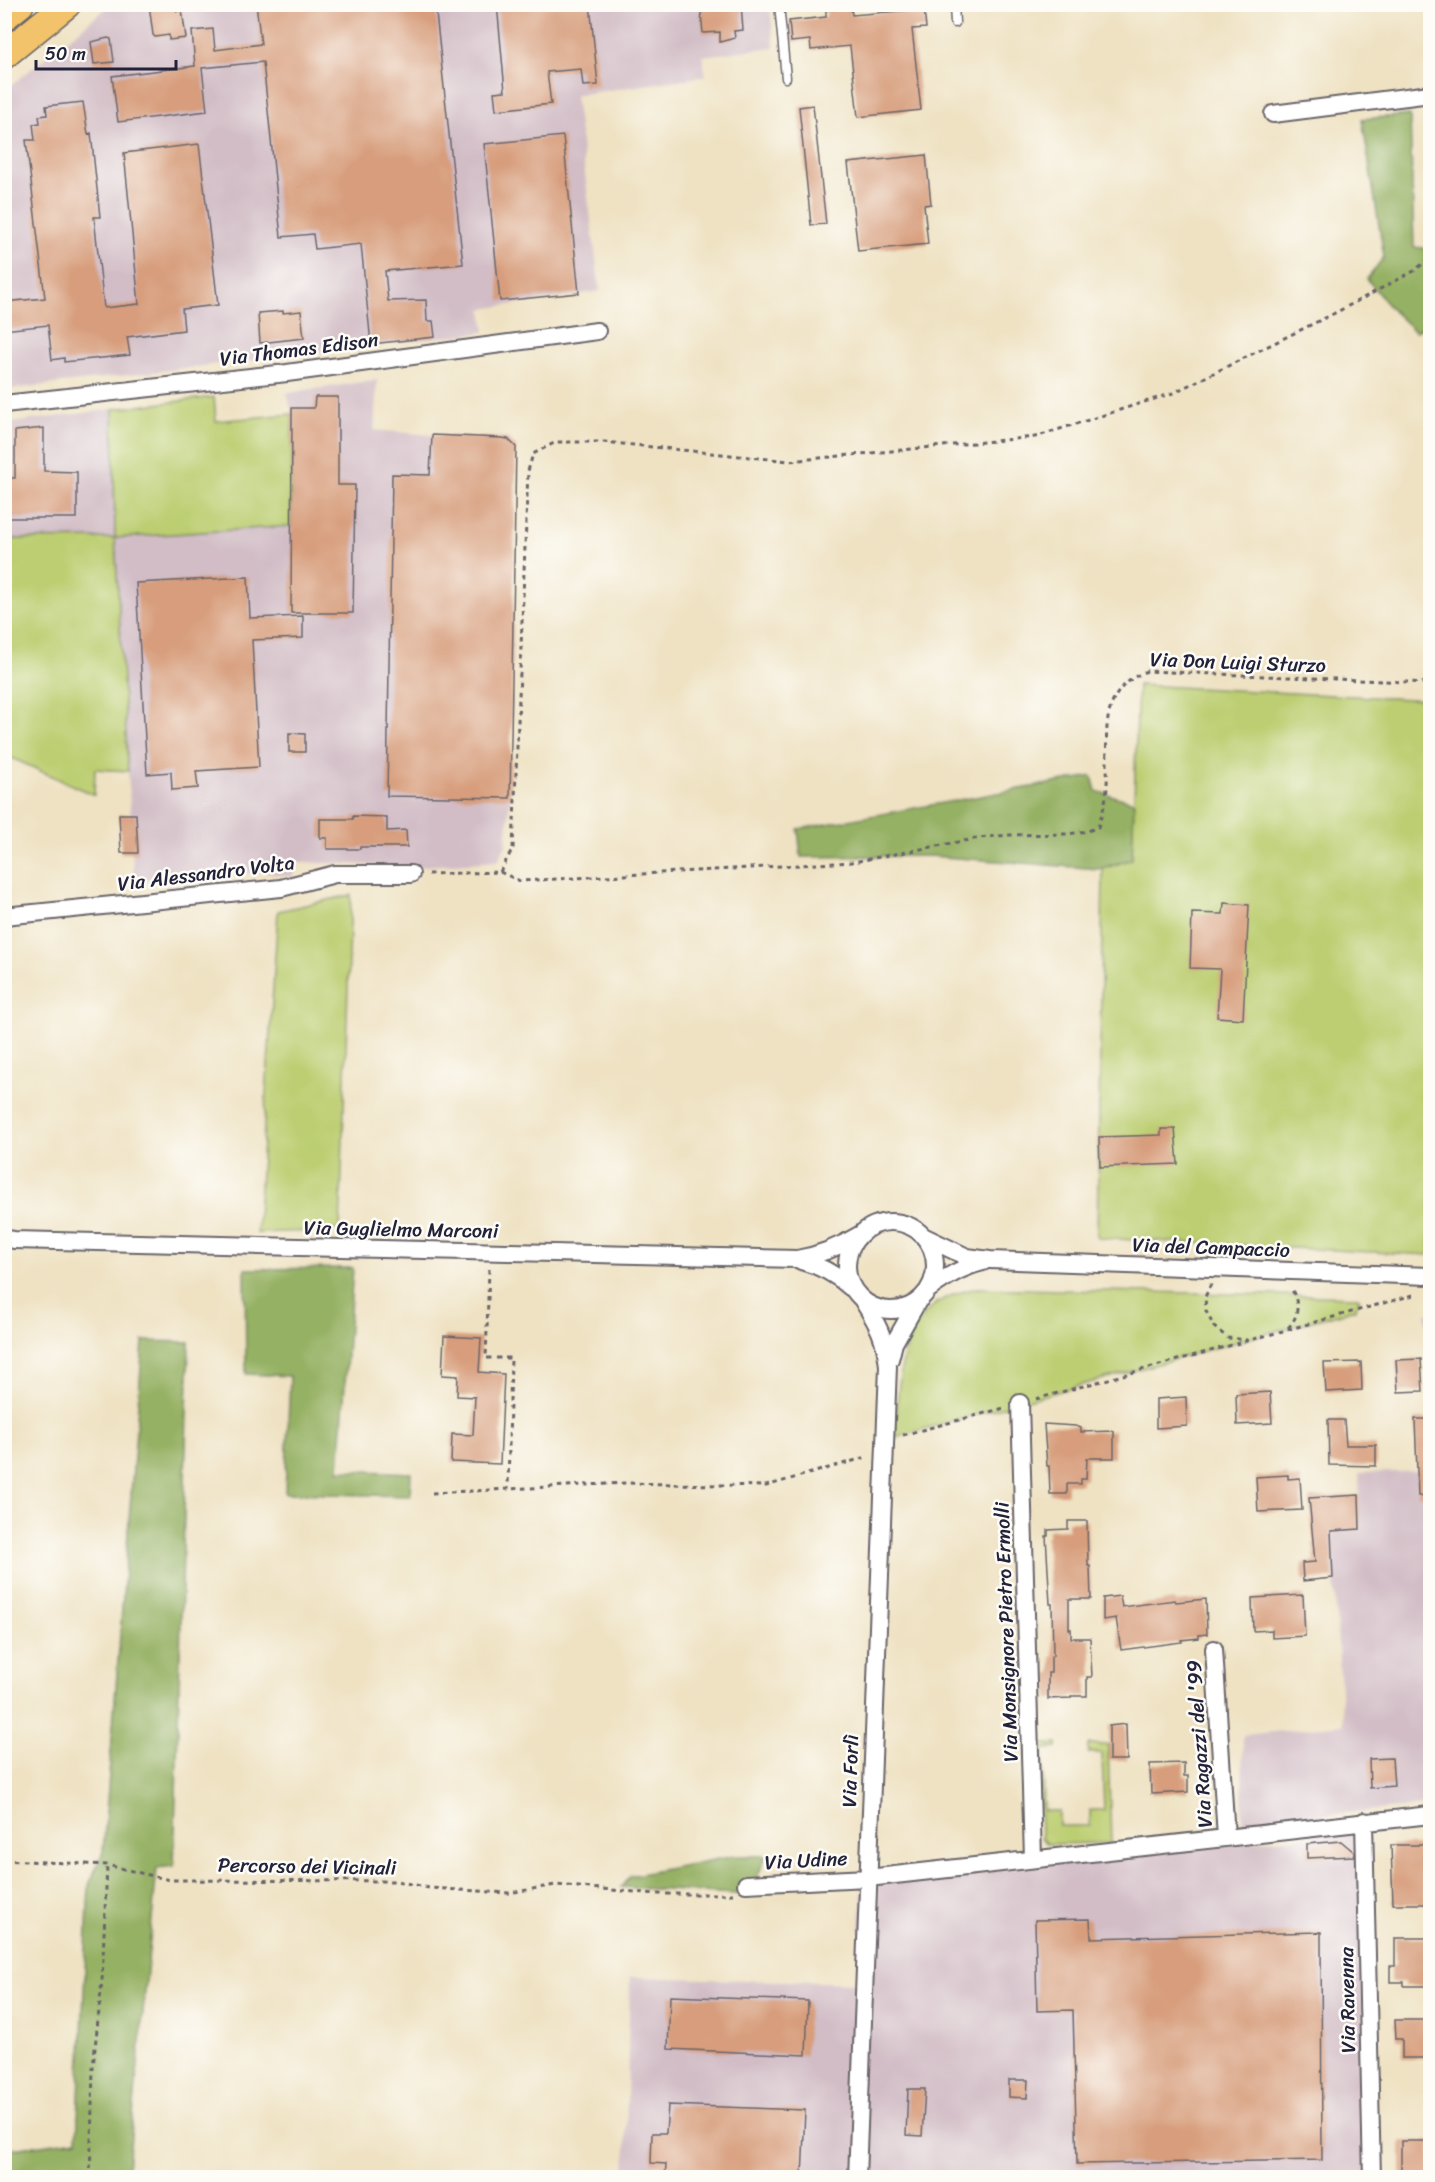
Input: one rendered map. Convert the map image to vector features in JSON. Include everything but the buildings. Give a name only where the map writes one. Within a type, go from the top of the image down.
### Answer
[{"type":"main road","points":[[4,17],[20,4]]},
{"type":"main road","points":[[4,55],[67,4]]},
{"type":"street","points":[[1273,114],[1431,94]]},
{"type":"street","name":"Via Thomas Edison","points":[[4,404],[287,373],[597,331]]},
{"type":"street","name":"Via Alessandro Volta","points":[[4,916],[280,888],[335,874],[411,874]]},
{"type":"street","points":[[884,1222],[898,1222],[912,1227],[923,1236],[931,1248],[935,1262],[934,1277],[923,1296],[905,1308],[891,1310],[876,1308],[858,1295],[847,1275],[846,1261],[859,1235],[870,1227],[884,1222]]},
{"type":"street","name":"Via Guglielmo Marconi","points":[[4,1238],[797,1259],[817,1256],[836,1249],[859,1235]]},
{"type":"street","name":"Via del Campaccio","points":[[923,1236],[967,1257],[990,1260],[1431,1276]]},
{"type":"street","name":"Via Guglielmo Marconi","points":[[797,1259],[837,1275],[858,1295]]},
{"type":"street","name":"Via del Campaccio","points":[[923,1296],[949,1275],[969,1265],[990,1260]]},
{"type":"street","name":"Via Forlì","points":[[857,2178],[888,1366],[885,1342],[877,1323],[858,1295]]},
{"type":"street","name":"Via Forlì","points":[[888,1366],[894,1343],[923,1296]]},
{"type":"street","name":"Via Monsignore Pietro Ermolli","points":[[1020,1403],[1033,1859]]},
{"type":"street","name":"Via Ragazzi del '99","points":[[1214,1649],[1226,1837]]},
{"type":"street","name":"Via Udine","points":[[746,1884],[868,1878],[1431,1815]]},
{"type":"street","name":"Via Ravenna","points":[[1364,1821],[1371,2178]]},
{"type":"lane","points":[[779,4],[786,78]]},
{"type":"lane","points":[[954,4],[955,23]]},
{"type":"path","points":[[411,874],[500,872],[513,848],[528,471],[533,454],[556,442],[604,442],[789,461],[1035,437],[1173,393],[1333,314],[1414,271],[1431,258]]},
{"type":"path","name":"Via Don Luigi Sturzo","points":[[500,872],[520,881],[853,862],[979,838],[1088,831],[1098,827],[1107,795],[1108,718],[1115,695],[1121,687],[1137,675],[1147,671],[1431,683]]},
{"type":"path","points":[[490,1252],[486,1358],[511,1358],[508,1489]]},
{"type":"path","points":[[1225,1269],[1212,1280],[1205,1297],[1206,1311],[1214,1327],[1228,1338],[1249,1340]]},
{"type":"path","points":[[1277,1270],[1290,1285],[1298,1309],[1295,1321],[1287,1330]]},
{"type":"path","points":[[432,1493],[625,1483],[766,1486],[874,1454],[895,1437],[1419,1293]]},
{"type":"path","name":"Percorso dei Vicinali","points":[[4,1860],[107,1865],[170,1880],[397,1881],[429,1888],[509,1893],[556,1885],[657,1894],[741,1894],[746,1884]]},
{"type":"path","points":[[90,2178],[93,2067],[102,1981],[107,1865]]},
{"type":"shaded area","points":[[110,5],[770,5],[774,47],[702,56],[706,76],[575,95],[600,291],[482,309],[485,332],[5,390],[4,91]]},
{"type":"shaded area","points":[[377,380],[374,430],[502,438],[508,439],[516,447],[510,798],[506,845],[498,861],[411,867],[297,862],[292,877],[262,872],[134,880],[115,538],[5,539],[4,424],[113,409],[116,538],[292,414],[287,393]]},
{"type":"shaded area","points":[[1426,1313],[1430,1313],[1430,1371]]},
{"type":"shaded area","points":[[1430,1471],[1430,1805],[1242,1823],[1243,1735],[1343,1725],[1331,1529],[1333,1531],[1360,1529],[1359,1473]]},
{"type":"shaded area","points":[[1359,1830],[1368,2177],[625,2178],[630,1977],[858,1983],[862,1884]]},
{"type":"green space","points":[[1410,115],[1414,247],[1430,249],[1430,324],[1415,331],[1390,308],[1367,279],[1384,257],[1362,119]]},
{"type":"green space","points":[[214,397],[216,421],[292,414],[291,526],[115,538],[113,409]]},
{"type":"green space","points":[[115,538],[128,771],[95,769],[94,795],[5,755],[5,539]]},
{"type":"green space","points":[[1138,685],[1430,700],[1430,1255],[1097,1238],[1103,869],[1132,859]]},
{"type":"green space","points":[[1092,776],[1096,791],[1134,802],[1132,859],[1099,869],[930,856],[801,857],[798,829]]},
{"type":"green space","points":[[351,895],[340,1230],[257,1233],[278,911]]},
{"type":"green space","points":[[353,1268],[339,1470],[411,1473],[410,1496],[285,1493],[290,1376],[246,1374],[245,1269]]},
{"type":"green space","points":[[976,1288],[1358,1297],[1360,1299],[1355,1309],[895,1437],[899,1385],[906,1350],[912,1334],[921,1319],[933,1306],[953,1295]]},
{"type":"green space","points":[[143,1341],[189,1342],[174,1866],[157,1868],[127,2177],[5,2177],[5,2150],[77,2140],[89,1885],[103,1852]]},
{"type":"green space","points":[[1039,1744],[1057,1744],[1057,1748],[1043,1749],[1044,1811],[1059,1811],[1059,1826],[1090,1826],[1090,1810],[1104,1810],[1102,1753],[1088,1753],[1088,1745],[1108,1745],[1111,1843],[1048,1844],[1041,1838]]},
{"type":"green space","points":[[734,1856],[766,1856],[750,1895],[621,1887],[630,1876]]}]
